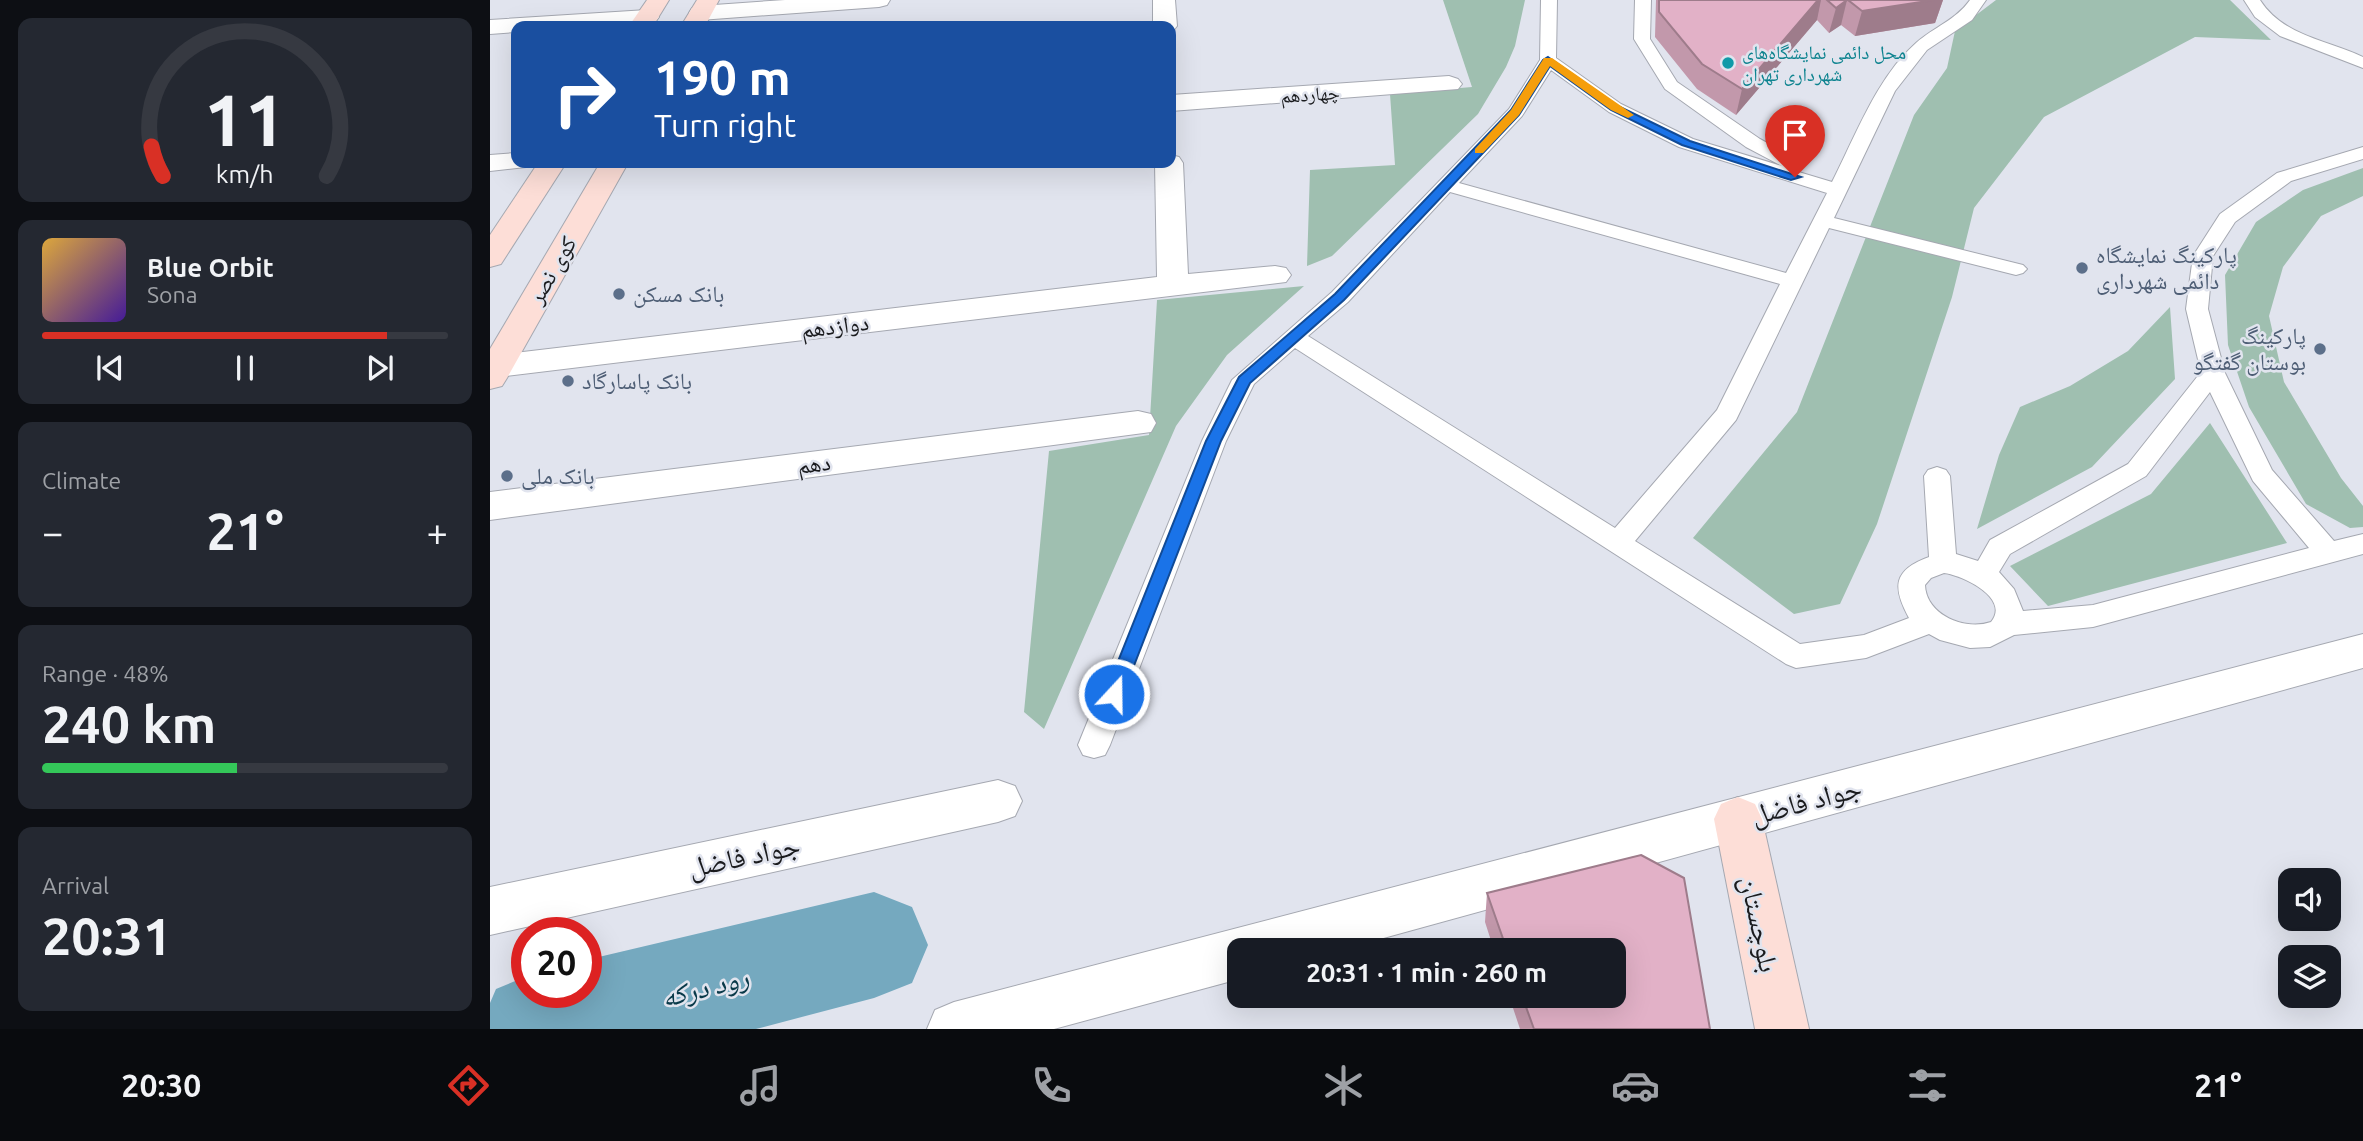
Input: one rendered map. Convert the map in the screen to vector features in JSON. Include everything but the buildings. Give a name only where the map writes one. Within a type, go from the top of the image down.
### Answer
[{"type":"main road","points":[[490,258],[549,168]]},
{"type":"main road","name":"کوی نصر","points":[[493,372],[611,168]]},
{"type":"main road","name":"بلوچستان","points":[[1738,819],[1782,1029]]},
{"type":"street","points":[[700,13],[879,0]]},
{"type":"street","points":[[1164,0],[1165,21]]},
{"type":"street","points":[[563,21],[649,14]]},
{"type":"street","points":[[490,27],[511,25]]},
{"type":"street","name":"چهاردهم","points":[[1176,103],[1449,84]]},
{"type":"street","points":[[490,163],[511,161]]},
{"type":"street","points":[[1169,168],[1173,285]]},
{"type":"street","name":"دوازدهم","points":[[493,372],[1173,285],[1275,275]]},
{"type":"street","name":"دهم","points":[[490,506],[1138,423]]},
{"type":"street","name":"جواد فاضل","points":[[1293,938],[2363,650]]},
{"type":"street","name":"جواد فاضل","points":[[490,911],[998,801]]},
{"type":"street","points":[[954,1029],[1227,956]]},
{"type":"lane","points":[[1094,745],[1214,441],[1244,380],[1340,297],[1516,112],[1548,60],[1549,0]]},
{"type":"lane","points":[[1643,0],[1642,39],[1671,85],[1753,143],[1838,190]]},
{"type":"lane","points":[[1618,543],[1727,414],[1887,90],[1922,47],[1966,17],[1978,0]]},
{"type":"lane","points":[[2252,0],[2258,12],[2277,29],[2363,63]]},
{"type":"lane","points":[[1548,60],[1615,108],[1686,143],[1838,190]]},
{"type":"lane","points":[[2328,553],[2262,475],[2213,373],[2197,309],[2203,256],[2227,218],[2284,177],[2363,153]]},
{"type":"lane","points":[[1446,185],[1793,281]]},
{"type":"lane","points":[[1823,221],[2016,269]]},
{"type":"lane","points":[[1295,338],[1796,656],[1866,646],[1929,622]]},
{"type":"lane","points":[[1984,575],[2000,547],[2137,470],[2213,373]]},
{"type":"lane","points":[[1937,476],[1943,563]]},
{"type":"lane","points":[[2006,624],[2093,616],[2363,544]]},
{"type":"lane","points":[[1957,564],[1984,575],[1998,586],[2007,599],[2010,613],[2006,624],[1993,635],[1973,638],[1950,633],[1929,622],[1917,610],[1911,596],[1910,584],[1916,573],[1927,566],[1957,564]]},
{"type":"green space","points":[[1443,0],[1525,0],[1515,46],[1506,67],[1478,114],[1332,256],[1307,266],[1310,170],[1395,165],[1390,94],[1472,87]]},
{"type":"green space","points":[[1996,0],[2230,0],[2271,40],[2195,37],[2044,117],[1974,208],[1952,297],[1877,524],[1840,604],[1794,614],[1693,538],[1797,412],[1914,115],[1947,68],[1955,31]]},
{"type":"green space","points":[[2363,168],[2363,196],[2321,216],[2283,267],[2269,316],[2284,382],[2341,478],[2363,506],[2363,527],[2350,528],[2306,504],[2249,407],[2228,345],[2225,275],[2256,222],[2303,190]]},
{"type":"green space","points":[[1304,286],[1227,355],[1176,426],[1044,729],[1024,712],[1049,451],[1149,435],[1157,300]]},
{"type":"green space","points":[[2170,307],[2175,379],[2092,467],[1977,529],[1999,455],[2020,407],[2070,386],[2128,351]]},
{"type":"green space","points":[[2210,423],[2287,543],[2048,606],[2010,566],[2151,494]]},
{"type":"waterway","name":"رود درکه","points":[[536,1029],[874,945]]},
{"type":"slow traffic","points":[[1479,151],[1516,112],[1548,60],[1628,115]]},
{"type":"place","name":"محل دائمی نمایشگاه‌های شهرداری تهران","points":[[1728,63]]},
{"type":"place","name":"پارکینگ نمایشگاه دائمی شهرداری","points":[[2082,268]]},
{"type":"place","name":"بانک مسکن","points":[[619,294]]},
{"type":"place","name":"پارکینگ بوستان گفتگو","points":[[2320,349]]},
{"type":"place","name":"بانک پاسارگاد","points":[[568,381]]},
{"type":"place","name":"بانک ملی","points":[[507,476]]},
{"type":"route","points":[[1114,694],[1214,441],[1244,380],[1340,297],[1516,112],[1548,60],[1615,108],[1686,143],[1795,177]]}]
